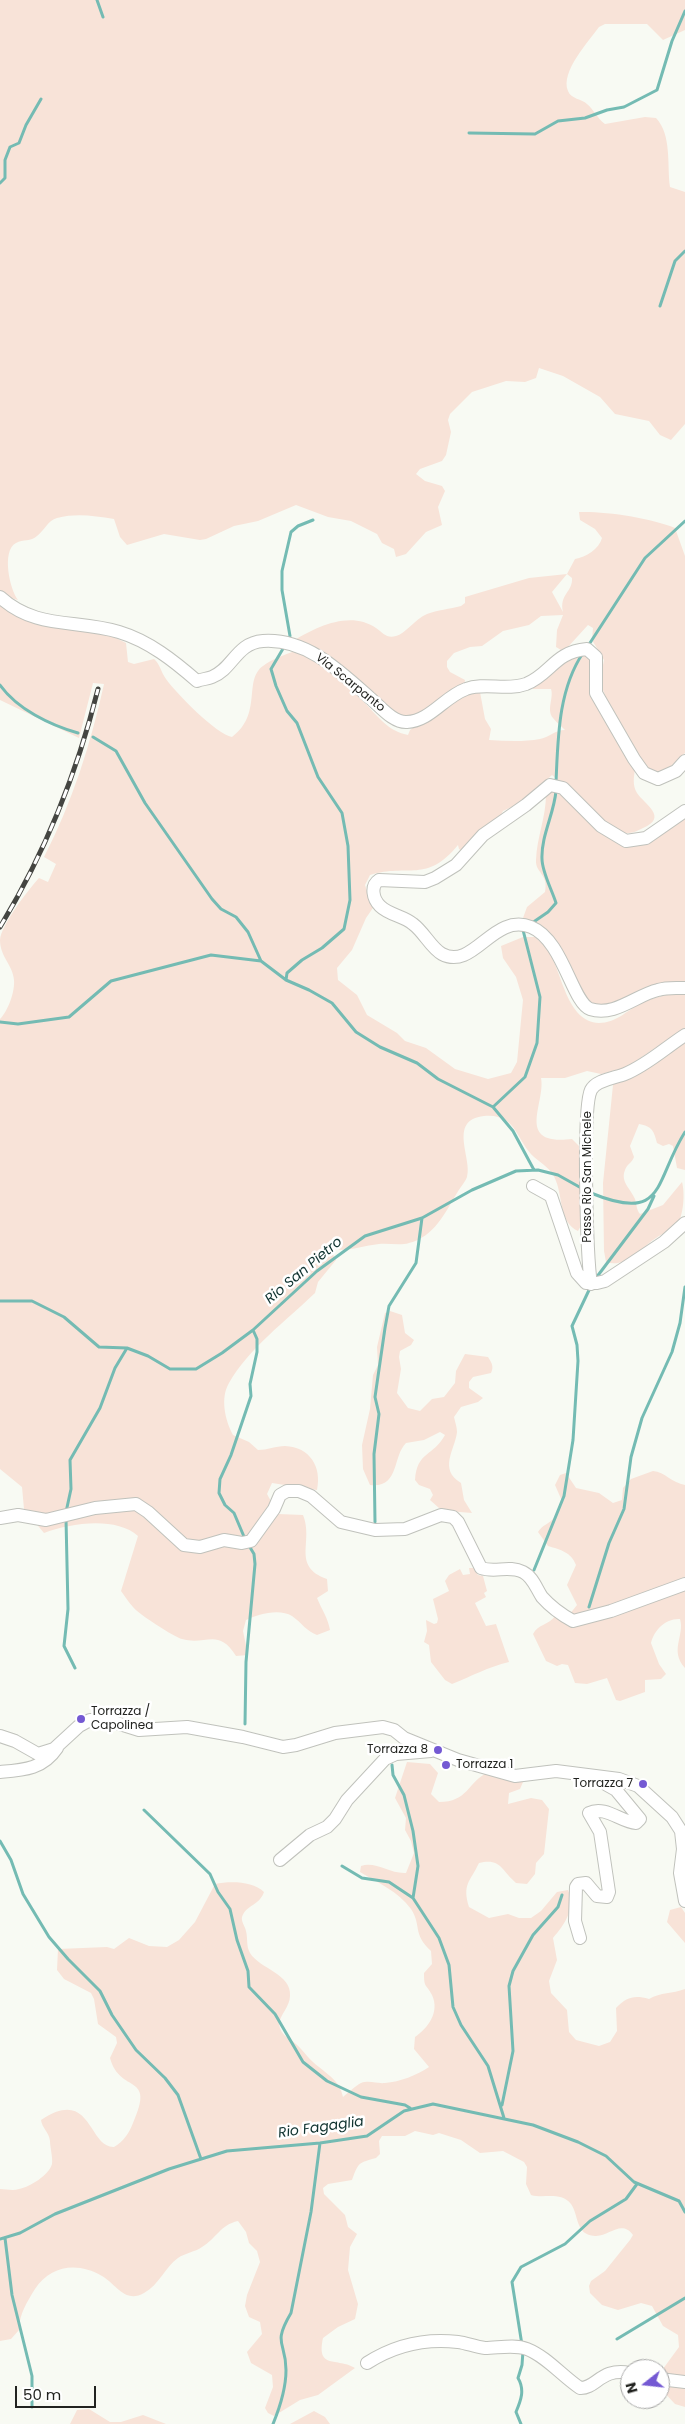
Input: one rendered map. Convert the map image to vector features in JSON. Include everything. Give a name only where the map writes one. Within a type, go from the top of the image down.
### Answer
[{"type":"street","name":"Via Scarpanto","points":[[0,596],[11,607],[30,617],[65,625],[120,632],[161,652],[197,681],[213,677],[240,649],[261,641],[282,642],[303,647],[319,656],[387,714],[405,722],[422,719],[452,696],[467,688],[526,684],[572,651],[587,649],[596,657],[596,693],[634,760],[644,773],[658,779],[676,771],[685,761]]},
{"type":"street","points":[[685,811],[646,838],[626,841],[601,826],[563,788],[550,785],[526,805],[483,835],[465,856],[445,872],[425,882],[379,880],[374,886],[375,898],[386,910],[411,922],[438,952],[450,957],[460,956],[469,952],[504,926],[519,924],[532,927],[554,947],[579,998],[591,1009],[604,1010],[616,1008],[658,990],[685,988]]},
{"type":"street","name":"Passo Rio San Michele","points":[[591,1284],[588,1263],[587,1140],[591,1090],[598,1083],[636,1069],[685,1035]]},
{"type":"street","points":[[533,1186],[551,1196],[577,1273],[580,1279],[591,1284],[605,1281],[664,1242],[685,1223]]},
{"type":"street","points":[[0,1518],[18,1515],[46,1520],[95,1508],[136,1504],[148,1512],[184,1544],[200,1547],[224,1540],[242,1544],[251,1541],[274,1509],[280,1495],[287,1491],[299,1491],[311,1496],[341,1522],[375,1530],[405,1529],[436,1516],[453,1516],[458,1522],[481,1568],[489,1571],[512,1568],[524,1572],[530,1577],[544,1599],[573,1621],[611,1611],[685,1584]]},
{"type":"street","points":[[0,1736],[15,1741],[38,1754],[54,1749],[79,1726],[90,1720],[107,1720],[139,1730],[187,1727],[243,1737],[283,1747],[336,1733],[383,1727],[394,1730],[404,1738],[445,1755]]},
{"type":"street","points":[[0,1772],[29,1768],[45,1763],[60,1744]]},
{"type":"street","points":[[280,1860],[310,1835],[327,1827],[335,1819],[347,1800],[386,1759],[396,1754],[426,1750],[515,1776],[556,1770],[620,1779],[638,1786],[677,1823],[683,1837],[680,1873],[685,1901]]},
{"type":"street","points":[[580,1938],[575,1921],[576,1887],[578,1884],[586,1883],[597,1896],[607,1897],[609,1892],[600,1832],[589,1813],[596,1811],[618,1816],[632,1823],[636,1823],[640,1819],[616,1790],[607,1785],[608,1778]]},
{"type":"street","points":[[367,2364],[385,2352],[410,2343],[460,2342],[477,2347],[513,2346],[526,2349],[540,2356],[580,2388],[585,2388],[608,2372],[620,2373]]},
{"type":"street","points":[[670,2380],[685,2382]]},
{"type":"shaded area","points":[[0,0],[685,0],[685,30],[663,40],[647,24],[605,24],[599,27],[577,57],[568,75],[567,83],[569,94],[587,104],[605,124],[645,117],[656,118],[665,133],[670,187],[685,192],[685,424],[671,440],[660,435],[649,421],[615,414],[600,397],[563,376],[539,368],[536,378],[525,382],[506,381],[472,392],[450,414],[448,420],[451,432],[446,455],[442,461],[420,469],[416,474],[425,481],[442,486],[445,491],[438,507],[442,525],[426,532],[406,554],[396,557],[394,549],[382,543],[377,534],[351,521],[328,517],[296,505],[258,521],[234,526],[206,539],[200,540],[164,534],[127,545],[120,537],[114,519],[79,515],[64,516],[54,519],[35,538],[16,543],[11,547],[8,571],[12,588],[18,600],[4,596],[0,591]]},
{"type":"shaded area","points":[[579,512],[590,512],[628,516],[665,524],[675,528],[685,556],[685,753],[667,770],[652,772],[639,761],[599,685],[604,660],[592,640],[593,628],[588,625],[567,648],[561,650],[556,647],[557,630],[563,615],[541,616],[529,625],[503,631],[482,646],[470,647],[454,653],[447,661],[447,667],[450,672],[465,680],[464,686],[426,713],[399,718],[304,642],[293,641],[323,626],[355,620],[366,623],[383,634],[393,637],[399,635],[427,614],[461,606],[465,603],[465,597],[529,578],[567,574],[575,559],[592,552],[602,538],[595,529],[580,520]],"holes":[[[567,574],[572,578],[572,583],[564,597],[563,612],[552,592]]]},
{"type":"shaded area","points":[[0,603],[100,630],[126,643],[128,662],[134,664],[154,659],[166,679],[187,703],[216,729],[232,737],[247,718],[257,672],[270,661],[295,651],[313,659],[331,672],[383,722],[401,733],[408,735],[410,730],[457,695],[480,692],[485,719],[491,729],[489,740],[521,741],[540,739],[565,730],[551,715],[551,689],[533,689],[532,683],[582,651],[590,658],[635,769],[635,790],[654,815],[654,819],[650,824],[635,832],[622,833],[614,830],[552,775],[524,801],[503,811],[500,817],[462,851],[458,845],[447,857],[426,868],[370,875],[365,885],[369,897],[375,905],[366,918],[352,950],[337,968],[338,980],[357,995],[367,1015],[397,1033],[405,1041],[426,1048],[455,1069],[488,1079],[511,1073],[517,1062],[523,1000],[516,977],[503,958],[501,946],[523,937],[535,937],[548,949],[573,1006],[588,1021],[599,1023],[611,1021],[651,999],[685,993],[685,1028],[627,1067],[601,1074],[587,1071],[565,1078],[541,1078],[537,1120],[538,1129],[543,1136],[554,1139],[572,1139],[580,1147],[579,1170],[587,1176],[583,1222],[578,1231],[572,1227],[565,1216],[552,1173],[528,1151],[510,1123],[495,1116],[473,1119],[467,1125],[464,1132],[468,1169],[467,1177],[432,1230],[418,1240],[406,1244],[379,1244],[348,1249],[330,1249],[336,1260],[318,1282],[315,1293],[269,1335],[237,1370],[226,1389],[224,1402],[226,1416],[233,1435],[249,1442],[258,1450],[285,1446],[294,1447],[307,1454],[316,1466],[318,1474],[317,1490],[272,1483],[267,1494],[278,1514],[303,1515],[306,1525],[306,1560],[316,1574],[327,1579],[328,1591],[317,1598],[330,1630],[317,1635],[292,1616],[281,1612],[256,1616],[246,1620],[243,1631],[248,1655],[236,1656],[229,1647],[217,1640],[190,1641],[182,1639],[164,1630],[141,1614],[131,1605],[121,1591],[138,1536],[118,1526],[92,1523],[67,1526],[44,1533],[24,1509],[22,1487],[0,1469],[0,1019],[12,996],[14,980],[2,951],[0,940],[5,926],[22,899],[39,878],[48,882],[56,864],[44,857],[80,772],[104,684],[93,683],[79,738],[0,700]]},
{"type":"shaded area","points":[[558,789],[615,841],[670,828],[685,819],[685,984],[639,993],[603,1007],[587,1003],[561,947],[551,937],[523,918],[527,907],[545,892],[544,877],[536,864],[537,851],[545,811],[546,794]]},
{"type":"shaded area","points":[[685,1039],[685,1170],[677,1168],[673,1146],[669,1144],[663,1146],[657,1143],[652,1130],[647,1126],[639,1124],[630,1146],[634,1157],[624,1174],[625,1182],[635,1199],[640,1214],[663,1205],[682,1182],[684,1198],[681,1217],[674,1228],[656,1238],[627,1260],[613,1263],[606,1262],[604,1251],[603,1183],[613,1085]]},
{"type":"shaded area","points":[[390,1311],[402,1315],[405,1333],[414,1340],[411,1345],[400,1351],[399,1357],[401,1369],[397,1393],[408,1408],[420,1411],[432,1399],[444,1397],[455,1383],[456,1371],[465,1354],[488,1357],[491,1363],[491,1373],[473,1377],[469,1382],[469,1388],[483,1398],[478,1402],[461,1407],[454,1417],[457,1432],[450,1459],[450,1472],[461,1483],[464,1500],[472,1513],[448,1511],[439,1508],[430,1500],[433,1495],[430,1489],[419,1485],[415,1480],[416,1471],[422,1459],[436,1447],[445,1435],[440,1432],[424,1440],[406,1443],[391,1477],[380,1485],[370,1485],[363,1469],[362,1445],[370,1409],[373,1375],[378,1365],[377,1347],[385,1313]]},
{"type":"shaded area","points":[[653,1471],[685,1485],[685,1668],[678,1655],[681,1631],[680,1619],[670,1620],[658,1629],[651,1643],[659,1664],[666,1674],[661,1679],[645,1680],[645,1692],[620,1701],[616,1700],[607,1678],[587,1684],[575,1683],[568,1665],[562,1664],[557,1666],[546,1661],[533,1634],[555,1616],[569,1615],[577,1605],[567,1585],[576,1565],[568,1554],[548,1546],[538,1532],[554,1518],[559,1510],[562,1501],[555,1485],[560,1475],[566,1473],[576,1488],[599,1493],[613,1503],[622,1500],[623,1488],[631,1479]]},
{"type":"shaded area","points":[[469,1568],[474,1568],[478,1575],[483,1576],[487,1591],[484,1593],[486,1597],[475,1603],[486,1626],[496,1624],[509,1662],[452,1684],[445,1680],[431,1662],[429,1645],[424,1642],[427,1631],[426,1620],[434,1624],[437,1623],[438,1619],[433,1599],[449,1591],[445,1581],[449,1575],[460,1569],[463,1575],[470,1574]]},
{"type":"shaded area","points":[[407,1762],[430,1764],[438,1773],[431,1794],[439,1802],[456,1799],[488,1772],[523,1782],[520,1789],[509,1793],[508,1804],[531,1798],[542,1800],[549,1809],[544,1854],[536,1863],[535,1874],[527,1884],[516,1883],[500,1866],[492,1862],[479,1863],[468,1884],[466,1893],[469,1907],[489,1918],[508,1914],[519,1918],[531,1918],[541,1911],[557,1892],[568,1890],[571,1903],[570,1909],[562,1927],[553,1938],[557,1960],[549,1981],[551,1993],[567,2010],[569,2032],[576,2040],[599,2046],[610,2042],[617,2031],[616,2008],[624,2001],[635,1997],[649,1999],[685,1989],[685,2407],[675,2404],[670,2399],[670,2359],[679,2347],[678,2335],[663,2326],[652,2306],[641,2303],[618,2310],[602,2305],[590,2293],[589,2286],[591,2281],[605,2271],[633,2235],[628,2230],[619,2229],[600,2236],[589,2235],[578,2224],[574,2208],[567,2200],[557,2196],[531,2195],[526,2184],[527,2167],[524,2162],[503,2151],[480,2153],[461,2140],[439,2133],[433,2135],[415,2131],[405,2136],[382,2136],[379,2141],[380,2154],[376,2158],[360,2164],[352,2180],[328,2184],[323,2188],[324,2194],[345,2215],[348,2227],[357,2234],[350,2247],[348,2270],[358,2304],[355,2319],[338,2327],[323,2338],[323,2355],[325,2359],[355,2368],[318,2395],[300,2400],[274,2416],[268,2413],[265,2408],[273,2387],[272,2375],[251,2363],[247,2352],[262,2334],[260,2322],[249,2317],[245,2306],[247,2295],[260,2262],[257,2251],[249,2243],[246,2232],[238,2221],[227,2225],[199,2249],[178,2258],[149,2290],[137,2296],[126,2295],[107,2279],[84,2269],[65,2268],[49,2275],[41,2281],[26,2303],[19,2324],[19,2330],[11,2339],[0,2341],[0,2189],[14,2190],[28,2186],[43,2176],[50,2168],[52,2162],[50,2141],[41,2120],[58,2111],[70,2110],[80,2114],[87,2121],[105,2145],[114,2147],[128,2133],[139,2107],[141,2097],[134,2085],[121,2077],[115,2069],[110,2058],[117,2043],[116,2037],[98,2024],[94,1999],[91,1993],[64,1979],[57,1970],[58,1949],[107,1947],[114,1949],[129,1938],[149,1946],[167,1947],[179,1940],[195,1922],[215,1884],[234,1882],[248,1884],[264,1892],[259,1900],[242,1917],[248,1948],[255,1959],[281,1977],[289,1988],[290,2000],[279,2024],[281,2031],[334,2080],[340,2087],[343,2097],[361,2083],[382,2083],[402,2080],[429,2067],[414,2049],[415,2037],[428,2024],[434,2013],[434,2001],[424,1978],[424,1973],[432,1964],[431,1951],[421,1939],[414,1915],[406,1903],[387,1888],[360,1872],[361,1866],[372,1865],[394,1872],[406,1873],[414,1853],[411,1841],[405,1830],[406,1818],[395,1798]]},
{"type":"shaded area","points":[[681,1907],[685,1913],[685,1943],[667,1922],[670,1910]]},
{"type":"shaded area","points":[[89,2409],[110,2422],[121,2422],[143,2415],[166,2424],[70,2424],[77,2410]]},
{"type":"shaded area","points":[[314,2411],[325,2417],[330,2424],[290,2424]]},
{"type":"waterway","points":[[97,0],[103,17]]},
{"type":"waterway","points":[[469,133],[535,134],[558,121],[585,118],[607,110],[624,107],[657,90],[672,41],[685,11]]},
{"type":"waterway","points":[[0,183],[5,178],[5,160],[10,147],[19,143],[26,125],[41,99]]},
{"type":"waterway","points":[[660,306],[675,261],[685,251]]},
{"type":"waterway","points":[[288,639],[290,636],[282,590],[282,571],[291,532],[298,526],[313,520]]},
{"type":"waterway","points":[[588,646],[645,558],[685,521]]},
{"type":"waterway","points":[[284,647],[271,669],[287,711],[297,723],[318,777],[342,813],[348,846],[350,900],[344,929],[322,948],[302,960],[287,973],[286,980]]},
{"type":"waterway","points":[[556,782],[559,732],[564,699],[575,667],[583,653]]},
{"type":"waterway","points":[[0,685],[15,702],[25,709],[56,726],[78,733]]},
{"type":"waterway","points":[[93,737],[116,751],[145,803],[212,899],[221,909],[236,917],[248,932],[261,961],[286,980],[332,1003],[356,1032],[380,1047],[417,1063],[438,1079],[493,1107],[513,1131],[534,1170]]},
{"type":"waterway","points":[[532,923],[548,912],[556,903],[542,864],[543,842],[556,791]]},
{"type":"waterway","points":[[493,1107],[525,1077],[537,1043],[540,997],[523,930],[525,929]]},
{"type":"waterway","points":[[0,1022],[18,1024],[69,1017],[111,981],[211,955],[261,961]]},
{"type":"waterway","name":"Rio San Pietro","points":[[591,1193],[615,1201],[633,1203],[646,1200],[661,1181],[685,1132]]},
{"type":"waterway","name":"Rio San Pietro","points":[[0,1301],[32,1301],[64,1317],[99,1347],[127,1348],[148,1356],[170,1369],[196,1369],[253,1330],[317,1271],[365,1236],[422,1218],[472,1190],[516,1171],[538,1170],[558,1175],[583,1189]]},
{"type":"waterway","points":[[596,1278],[648,1209],[654,1196]]},
{"type":"waterway","points":[[375,1522],[374,1454],[379,1414],[375,1397],[385,1328],[389,1306],[416,1263],[422,1218]]},
{"type":"waterway","points":[[589,1607],[609,1543],[624,1509],[631,1457],[642,1418],[672,1352],[680,1323],[685,1287]]},
{"type":"waterway","points":[[534,1570],[564,1496],[573,1440],[578,1361],[577,1345],[572,1326],[590,1288]]},
{"type":"waterway","points":[[245,1539],[234,1513],[225,1505],[219,1493],[220,1479],[231,1455],[251,1396],[250,1384],[257,1352],[257,1339],[253,1330]]},
{"type":"waterway","points":[[66,1512],[71,1489],[70,1460],[100,1408],[115,1368],[127,1348]]},
{"type":"waterway","points":[[66,1519],[68,1609],[64,1646],[75,1668]]},
{"type":"waterway","points":[[245,1724],[246,1662],[255,1564],[254,1554],[248,1544]]},
{"type":"waterway","points":[[392,1765],[393,1775],[404,1795],[413,1831],[418,1866],[413,1898],[439,1938],[449,1965],[453,2007],[461,2025],[488,2066],[504,2118]]},
{"type":"waterway","points":[[144,1810],[210,1874],[218,1892],[230,1909],[237,1940],[248,1971],[249,1987],[275,2014],[303,2062],[327,2081],[361,2097],[405,2105],[410,2108]]},
{"type":"waterway","points":[[0,1841],[11,1860],[23,1894],[49,1937],[100,1991],[112,2015],[136,2050],[165,2078],[178,2095],[201,2159]]},
{"type":"waterway","points":[[342,1866],[362,1878],[389,1882],[413,1898]]},
{"type":"waterway","points":[[502,2105],[513,2051],[509,1986],[513,1971],[533,1935],[558,1907],[562,1895]]},
{"type":"waterway","name":"Rio Fagaglia","points":[[0,2239],[20,2233],[55,2214],[169,2169],[227,2151],[320,2143],[367,2136],[404,2111],[433,2104],[533,2125],[578,2142],[606,2156],[634,2182],[679,2201],[685,2212]]},
{"type":"waterway","points":[[273,2424],[286,2377],[281,2343],[282,2331],[291,2313],[311,2212],[320,2143]]},
{"type":"waterway","points":[[522,2345],[512,2282],[521,2267],[565,2244],[590,2221],[626,2199],[637,2184]]},
{"type":"waterway","points":[[5,2238],[12,2295],[32,2376],[32,2407]]},
{"type":"waterway","points":[[617,2339],[685,2298]]},
{"type":"waterway","points":[[521,2424],[516,2412],[522,2395],[518,2378],[522,2365],[523,2351]]},
{"type":"railway","points":[[0,927],[31,870],[58,812],[70,782],[98,689]]},
{"type":"place","name":"Torrazza / Capolinea","points":[[81,1719]]},
{"type":"place","name":"Torrazza 8","points":[[438,1750]]},
{"type":"place","name":"Torrazza 1","points":[[446,1765]]},
{"type":"place","name":"Torrazza 7","points":[[643,1784]]}]
